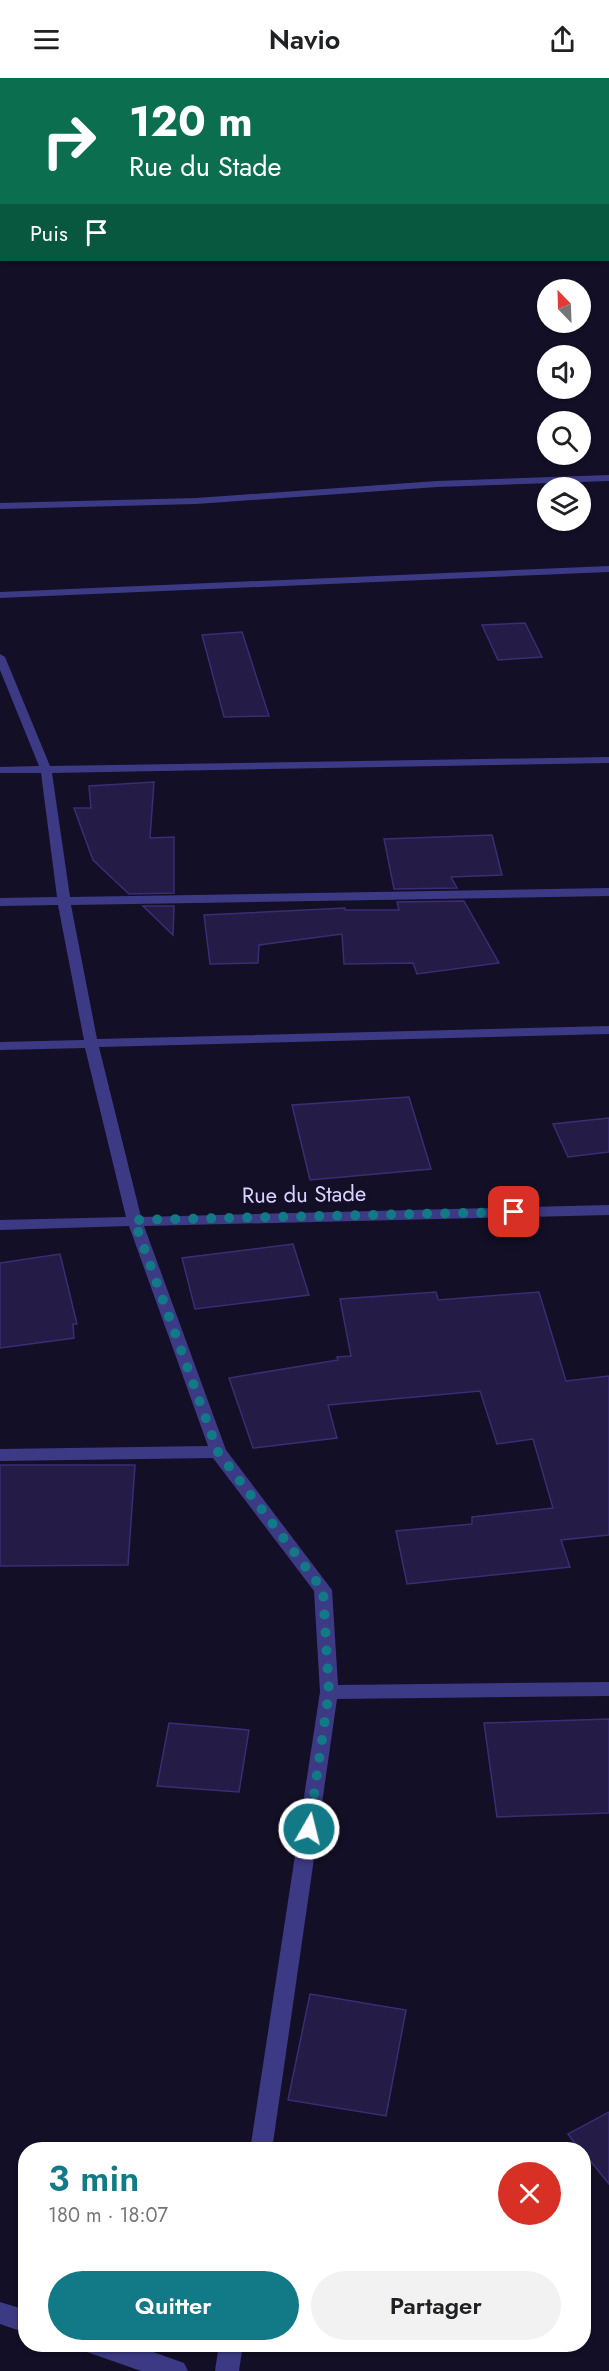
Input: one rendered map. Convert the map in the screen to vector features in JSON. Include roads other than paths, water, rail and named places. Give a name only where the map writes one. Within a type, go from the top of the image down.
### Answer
[{"type":"street","points":[[0,506],[196,501],[437,484],[609,478]]},
{"type":"street","points":[[0,595],[609,569]]},
{"type":"street","points":[[0,657],[46,769],[64,901],[91,1043],[134,1220],[218,1452],[323,1590],[329,1692],[262,2142]]},
{"type":"street","points":[[0,770],[609,760]]},
{"type":"street","points":[[0,902],[609,892]]},
{"type":"street","points":[[0,1046],[609,1030]]},
{"type":"street","name":"Rue du Stade","points":[[0,1225],[609,1210]]},
{"type":"street","points":[[0,1455],[218,1452]]},
{"type":"street","points":[[329,1692],[609,1689]]},
{"type":"street","points":[[0,2313],[18,2319]]},
{"type":"street","points":[[119,2352],[176,2371]]},
{"type":"street","points":[[227,2371],[230,2352]]}]
